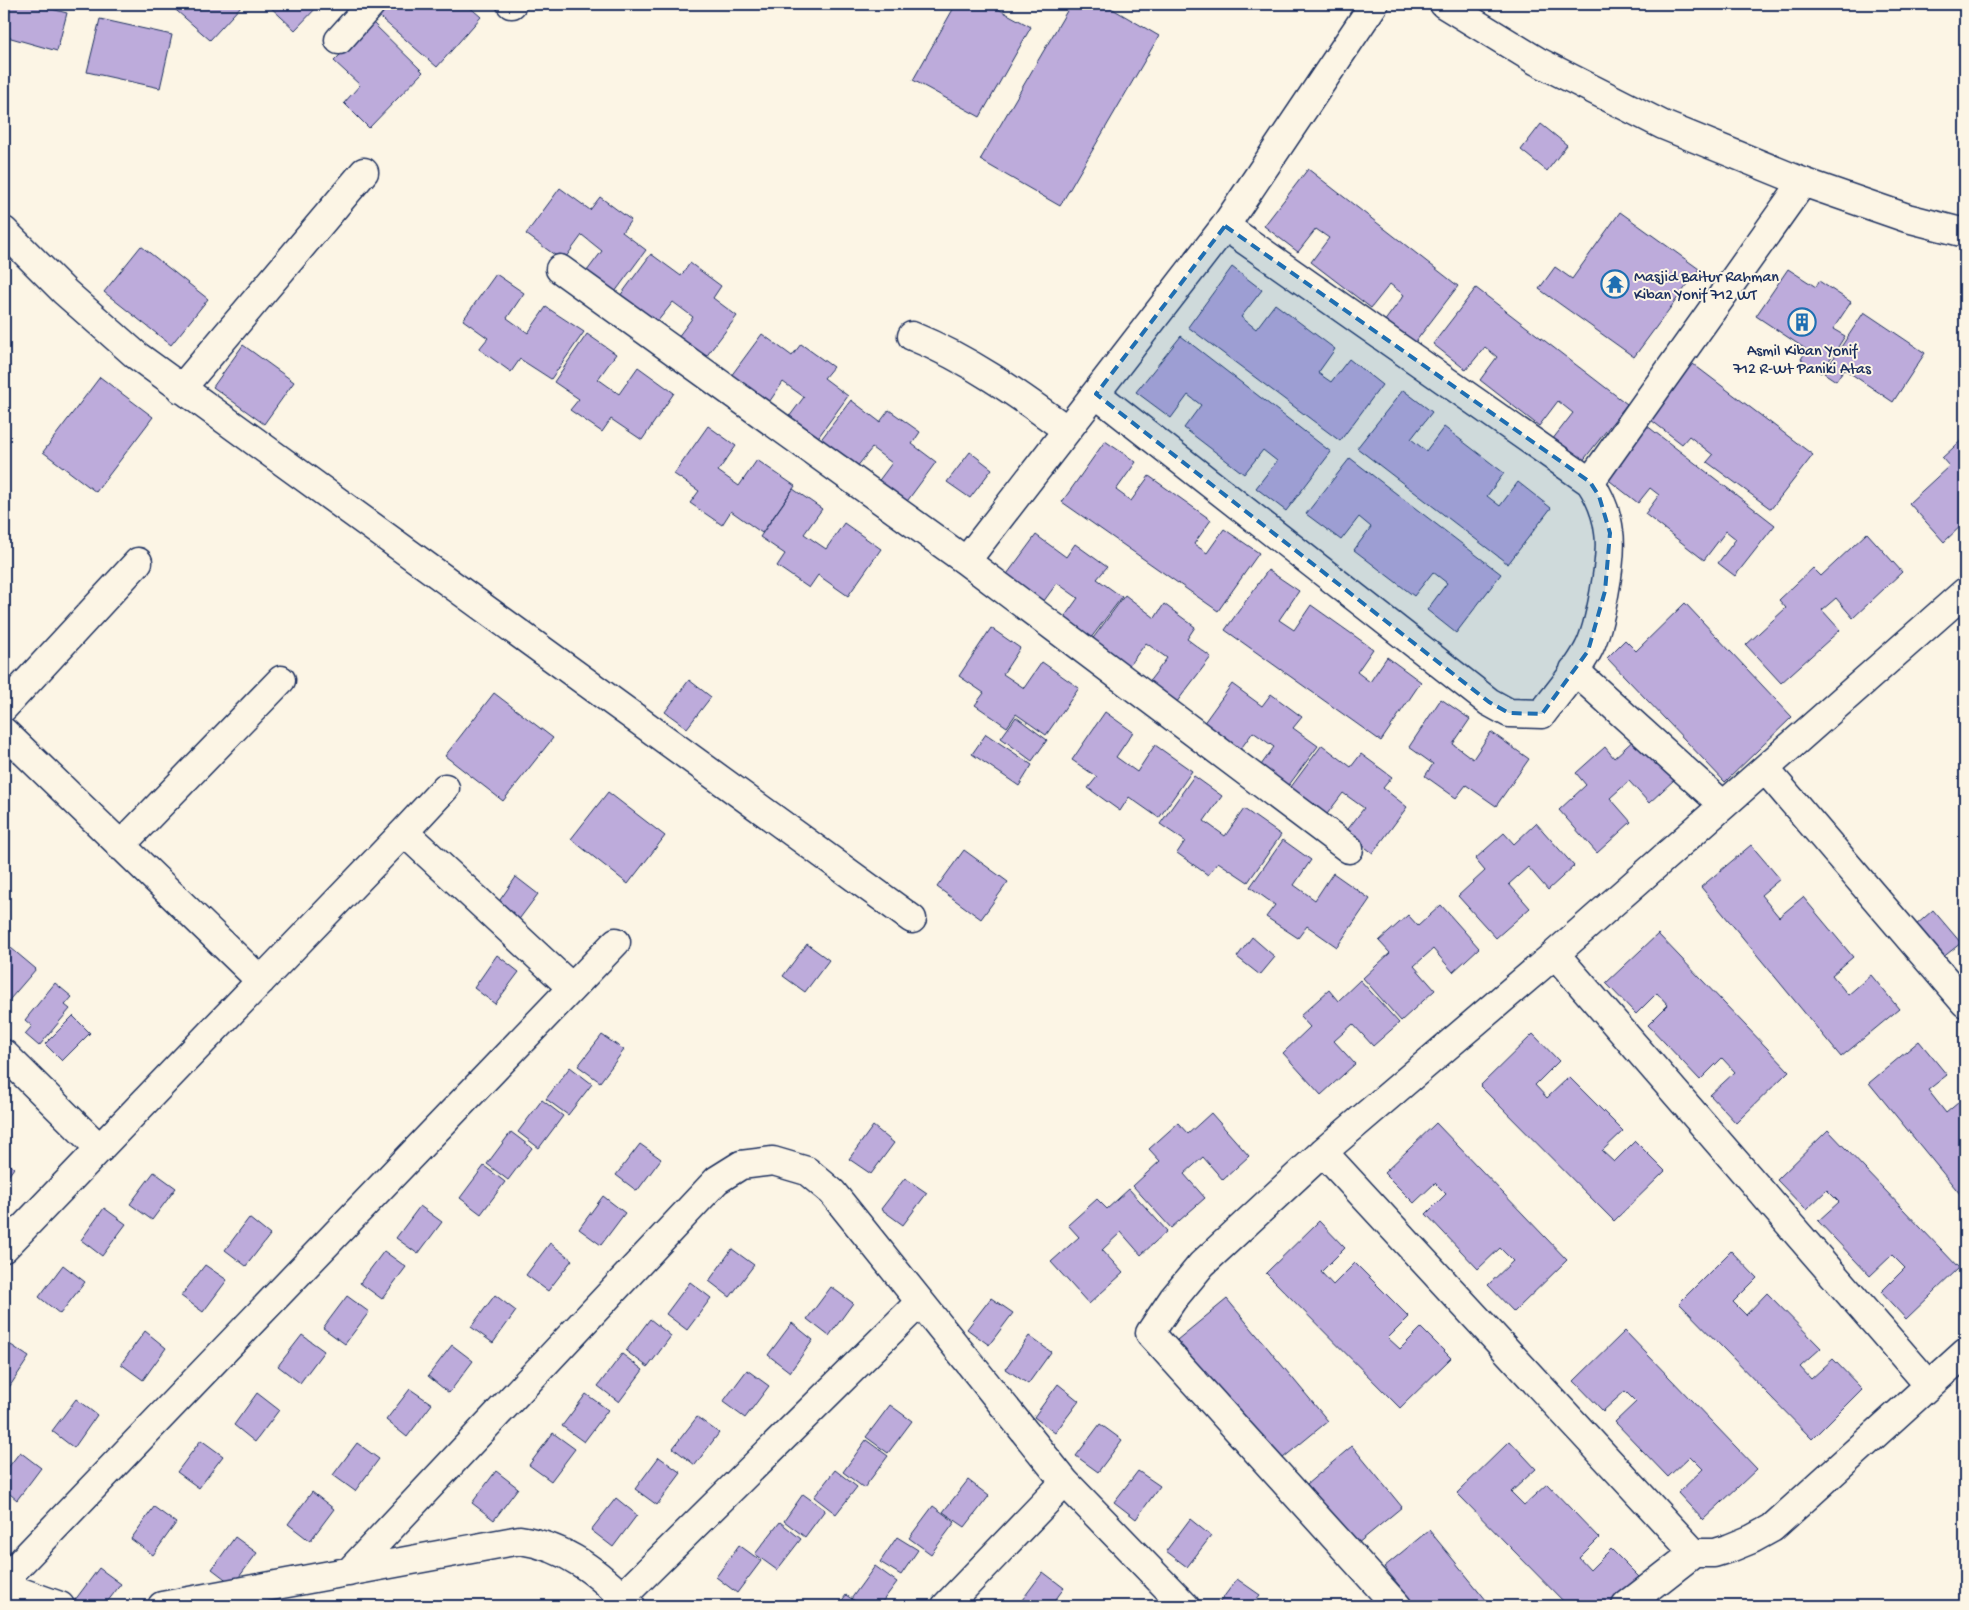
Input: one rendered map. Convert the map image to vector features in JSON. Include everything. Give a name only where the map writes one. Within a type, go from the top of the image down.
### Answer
[{"type":"street","points":[[339,40],[371,4]]},
{"type":"street","points":[[966,561],[1225,226],[1374,4]]},
{"type":"street","points":[[1444,4],[1536,61],[1663,125],[1803,182],[1907,218],[1965,233]]},
{"type":"street","points":[[181,389],[364,172]]},
{"type":"street","points":[[1590,482],[1803,182]]},
{"type":"street","points":[[1096,394],[1489,702],[1509,714],[1542,714],[1588,651],[1599,620],[1605,591],[1610,533],[1599,496],[1590,482],[1225,226]]},
{"type":"street","points":[[4,230],[65,292],[136,355],[912,919]]},
{"type":"street","points":[[560,269],[966,561],[1349,849]]},
{"type":"street","points":[[912,336],[944,349],[989,375],[1067,430]]},
{"type":"street","points":[[4,708],[138,562]]},
{"type":"street","points":[[1397,1606],[1150,1333],[1173,1298],[1202,1264],[1323,1152],[1555,954],[1965,592]]},
{"type":"street","points":[[1574,670],[1723,806]]},
{"type":"street","points":[[120,846],[281,680]]},
{"type":"street","points":[[4,732],[262,981]]},
{"type":"street","points":[[1765,769],[1965,1003]]},
{"type":"street","points":[[4,1248],[445,788]]},
{"type":"street","points":[[404,832],[571,987]]},
{"type":"street","points":[[4,1580],[616,942]]},
{"type":"street","points":[[1555,954],[1929,1385]]},
{"type":"street","points":[[4,1054],[100,1149]]},
{"type":"street","points":[[1323,1152],[1694,1553]]},
{"type":"street","points":[[349,1572],[717,1180],[742,1165],[773,1161],[807,1171],[832,1192],[1064,1482],[1185,1606]]},
{"type":"street","points":[[162,1606],[520,1540],[543,1544],[566,1553],[591,1570],[627,1602],[920,1302]]},
{"type":"street","points":[[1626,1606],[1694,1553],[1714,1553],[1730,1548],[1772,1528],[1965,1352]]},
{"type":"street","points":[[946,1606],[1064,1482]]},
{"type":"street","points":[[4,1586],[60,1606]]},
{"type":"highlighted area","points":[[1225,226],[1590,482],[1599,496],[1610,533],[1605,591],[1588,651],[1542,714],[1509,713],[1489,702],[1096,394]]},
{"type":"building","points":[[4,4],[32,4],[67,13],[57,51],[4,36]]},
{"type":"building","points":[[169,4],[243,4],[210,40]]},
{"type":"building","points":[[267,4],[320,4],[295,30]]},
{"type":"building","points":[[383,4],[434,4],[438,7],[441,4],[466,4],[481,17],[437,67],[375,13]]},
{"type":"building","points":[[956,4],[989,4],[1031,27],[980,117],[913,80]]},
{"type":"building","points":[[1071,4],[1104,4],[1159,36],[1060,206],[980,160]]},
{"type":"building","points":[[100,19],[172,35],[160,88],[87,72]]},
{"type":"building","points":[[372,22],[423,72],[369,128],[344,103],[360,85],[334,61]]},
{"type":"building","points":[[1541,124],[1567,145],[1547,171],[1521,150]]},
{"type":"building","points":[[1308,169],[1458,286],[1413,345],[1384,322],[1404,295],[1390,284],[1371,308],[1311,262],[1329,238],[1316,229],[1298,252],[1264,226]]},
{"type":"building","points":[[560,188],[590,210],[600,197],[631,220],[622,232],[646,250],[612,296],[584,275],[602,251],[582,235],[563,261],[526,234]]},
{"type":"building","name":"Masjid Baitur Rahman Kiban Yonif 712 WT","points":[[1620,212],[1699,269],[1634,357],[1539,289],[1555,267],[1572,279]]},
{"type":"building","points":[[141,246],[208,299],[171,345],[104,292]]},
{"type":"building","points":[[651,254],[681,276],[690,263],[721,286],[713,298],[737,316],[702,362],[675,341],[693,317],[673,302],[653,327],[617,300]]},
{"type":"building","points":[[1232,267],[1262,290],[1241,317],[1256,329],[1275,304],[1335,349],[1318,373],[1331,382],[1349,359],[1382,385],[1340,441],[1188,327]]},
{"type":"building","name":"Asmil Kiban Yonif 712 R-Wt Paniki Atas","points":[[1788,269],[1816,287],[1819,281],[1851,302],[1833,329],[1845,336],[1821,373],[1801,359],[1807,350],[1756,316]]},
{"type":"building","points":[[496,274],[524,293],[507,318],[528,333],[546,307],[584,332],[551,379],[520,359],[511,372],[479,349],[488,338],[463,320]]},
{"type":"building","points":[[1476,288],[1627,404],[1582,462],[1552,440],[1573,413],[1558,401],[1539,426],[1480,380],[1497,357],[1485,347],[1466,370],[1433,344]]},
{"type":"building","points":[[1864,312],[1925,353],[1893,402],[1844,369],[1836,381],[1824,373]]},
{"type":"building","points":[[587,334],[616,354],[598,379],[619,394],[638,367],[674,393],[642,440],[611,419],[602,432],[570,410],[579,399],[554,382]]},
{"type":"building","points":[[762,334],[792,356],[801,344],[833,367],[824,378],[848,396],[814,443],[786,421],[804,397],[783,382],[765,408],[728,380]]},
{"type":"building","points":[[1181,336],[1331,452],[1286,511],[1256,488],[1277,461],[1263,450],[1244,474],[1184,428],[1201,405],[1188,395],[1171,418],[1136,392]]},
{"type":"building","points":[[243,345],[294,382],[264,424],[213,387]]},
{"type":"building","points":[[1689,361],[1813,455],[1771,509],[1707,462],[1713,455],[1689,436],[1682,444],[1647,417]]},
{"type":"building","points":[[100,377],[153,417],[96,492],[43,452]]},
{"type":"building","points":[[1403,390],[1432,412],[1411,439],[1426,451],[1444,427],[1504,473],[1487,496],[1500,506],[1518,482],[1551,508],[1508,564],[1357,448]]},
{"type":"building","points":[[851,400],[880,422],[889,410],[920,432],[912,444],[936,462],[902,508],[874,487],[892,463],[872,448],[852,473],[816,446]]},
{"type":"building","points":[[1642,422],[1775,525],[1735,576],[1718,563],[1736,539],[1726,531],[1704,560],[1645,514],[1659,495],[1650,488],[1638,503],[1601,474]]},
{"type":"building","points":[[708,426],[736,446],[718,471],[739,486],[757,460],[795,486],[762,533],[731,511],[722,525],[690,503],[699,491],[674,474]]},
{"type":"building","points":[[1965,437],[1965,522],[1944,542],[1909,503],[1949,466],[1942,458]]},
{"type":"building","points":[[1105,441],[1136,462],[1116,490],[1131,501],[1149,476],[1211,520],[1194,544],[1207,553],[1224,529],[1259,553],[1218,611],[1062,502]]},
{"type":"building","points":[[970,452],[992,469],[970,498],[947,482]]},
{"type":"building","points":[[1350,458],[1501,574],[1456,633],[1427,610],[1447,583],[1433,572],[1414,596],[1354,550],[1371,527],[1359,517],[1341,540],[1306,514]]},
{"type":"building","points":[[793,489],[822,509],[804,534],[826,549],[844,523],[881,549],[848,596],[818,575],[809,588],[777,566],[785,554],[760,537]]},
{"type":"building","points":[[1867,533],[1902,572],[1853,618],[1836,598],[1822,610],[1840,630],[1781,683],[1746,645],[1786,608],[1779,600],[1813,568],[1821,576]]},
{"type":"building","points":[[1036,535],[1066,557],[1075,544],[1107,567],[1097,579],[1122,597],[1087,643],[1060,623],[1078,598],[1057,583],[1038,609],[1002,581]]},
{"type":"building","points":[[1268,570],[1299,591],[1279,620],[1294,630],[1311,605],[1373,649],[1357,672],[1370,682],[1387,657],[1421,682],[1381,741],[1225,630]]},
{"type":"building","points":[[1125,595],[1155,618],[1164,604],[1195,627],[1187,639],[1211,657],[1176,703],[1148,683],[1167,658],[1146,643],[1127,668],[1091,641]]},
{"type":"building","points":[[1685,603],[1792,717],[1725,782],[1607,658],[1625,640],[1636,651]]},
{"type":"building","points":[[991,628],[1020,648],[1003,674],[1024,688],[1042,662],[1079,688],[1046,735],[1016,714],[1007,727],[975,705],[984,693],[959,676]]},
{"type":"building","points":[[689,680],[711,697],[687,728],[665,712]]},
{"type":"building","points":[[1232,684],[1262,706],[1271,694],[1302,717],[1293,728],[1318,746],[1283,793],[1256,772],[1274,747],[1253,732],[1234,758],[1198,731]]},
{"type":"building","points":[[494,693],[553,738],[503,801],[445,756]]},
{"type":"building","points":[[1441,699],[1470,719],[1453,744],[1473,759],[1491,732],[1529,759],[1496,806],[1466,785],[1456,798],[1425,776],[1433,764],[1409,747]]},
{"type":"building","points":[[1105,712],[1133,732],[1116,757],[1137,772],[1155,745],[1192,771],[1159,818],[1129,797],[1120,811],[1088,788],[1097,777],[1072,760]]},
{"type":"building","points":[[1016,717],[1047,740],[1032,761],[1001,738]]},
{"type":"building","points":[[986,734],[1032,765],[1019,786],[972,754]]},
{"type":"building","points":[[1637,737],[1675,779],[1649,803],[1629,781],[1610,798],[1631,822],[1597,853],[1559,810],[1586,785],[1576,773],[1605,747],[1614,758]]},
{"type":"building","points":[[1322,745],[1351,767],[1361,754],[1392,777],[1383,788],[1407,807],[1373,853],[1345,833],[1364,808],[1343,793],[1324,818],[1288,791]]},
{"type":"building","points":[[1194,776],[1222,796],[1204,821],[1225,836],[1244,809],[1281,835],[1248,882],[1218,862],[1208,875],[1177,853],[1185,841],[1160,824]]},
{"type":"building","points":[[608,792],[665,836],[628,884],[571,839]]},
{"type":"building","points":[[1536,823],[1574,866],[1548,890],[1528,867],[1509,884],[1530,908],[1496,938],[1458,896],[1485,871],[1475,859],[1504,833],[1514,844]]},
{"type":"building","points":[[1283,840],[1311,860],[1294,885],[1315,900],[1333,873],[1370,899],[1337,947],[1307,926],[1298,938],[1266,917],[1275,905],[1250,887]]},
{"type":"building","points":[[1751,845],[1780,879],[1761,895],[1779,917],[1803,897],[1853,957],[1832,975],[1848,995],[1871,975],[1899,1009],[1841,1057],[1701,887]]},
{"type":"building","points":[[964,850],[1008,882],[981,919],[937,887]]},
{"type":"building","points":[[516,877],[538,894],[514,926],[493,910]]},
{"type":"building","points":[[1441,905],[1479,948],[1453,972],[1433,949],[1414,966],[1435,990],[1401,1021],[1363,978],[1390,953],[1379,941],[1408,915],[1418,926]]},
{"type":"building","points":[[1933,910],[1961,943],[1942,958],[1915,926]]},
{"type":"building","points":[[1658,934],[1789,1071],[1736,1123],[1710,1095],[1735,1072],[1722,1058],[1700,1080],[1648,1025],[1668,1005],[1657,993],[1636,1014],[1606,983]]},
{"type":"building","points":[[1252,937],[1275,957],[1260,975],[1237,957]]},
{"type":"building","points":[[807,944],[829,960],[805,992],[783,976]]},
{"type":"building","points":[[11,948],[36,969],[4,1006],[4,956]]},
{"type":"building","points":[[497,955],[519,972],[495,1004],[474,988]]},
{"type":"building","points":[[1360,980],[1399,1023],[1373,1046],[1353,1024],[1334,1041],[1355,1064],[1321,1095],[1283,1053],[1310,1027],[1300,1016],[1329,990],[1338,1001]]},
{"type":"building","points":[[55,983],[72,997],[65,1005],[70,1009],[39,1046],[25,1034],[32,1026],[25,1020]]},
{"type":"building","points":[[73,1016],[90,1033],[62,1061],[45,1044]]},
{"type":"building","points":[[1533,1034],[1559,1061],[1535,1085],[1547,1098],[1569,1077],[1623,1131],[1602,1151],[1614,1162],[1635,1141],[1665,1171],[1614,1221],[1480,1086]]},
{"type":"building","points":[[602,1035],[624,1050],[600,1082],[578,1066]]},
{"type":"building","points":[[1919,1041],[1947,1075],[1928,1090],[1946,1113],[1965,1097],[1965,1200],[1869,1083]]},
{"type":"building","points":[[570,1067],[592,1084],[568,1115],[546,1099]]},
{"type":"building","points":[[542,1100],[563,1116],[539,1148],[518,1132]]},
{"type":"building","points":[[1211,1113],[1249,1156],[1223,1180],[1203,1157],[1184,1174],[1205,1198],[1171,1228],[1133,1186],[1160,1161],[1149,1149],[1178,1123],[1188,1134]]},
{"type":"building","points":[[1436,1123],[1567,1260],[1514,1312],[1488,1285],[1513,1261],[1500,1248],[1478,1269],[1426,1214],[1446,1194],[1435,1183],[1414,1203],[1384,1173]]},
{"type":"building","points":[[873,1126],[894,1143],[871,1174],[849,1159]]},
{"type":"building","points":[[1828,1130],[1959,1268],[1906,1319],[1881,1292],[1905,1268],[1892,1255],[1870,1276],[1818,1221],[1839,1202],[1827,1190],[1806,1210],[1777,1180]]},
{"type":"building","points":[[511,1132],[532,1148],[508,1180],[487,1164]]},
{"type":"building","points":[[640,1144],[661,1159],[637,1191],[616,1175]]},
{"type":"building","points":[[4,1160],[14,1168],[4,1182]]},
{"type":"building","points":[[484,1166],[505,1182],[481,1214],[460,1198]]},
{"type":"building","points":[[154,1172],[176,1188],[152,1220],[130,1204]]},
{"type":"building","points":[[905,1178],[927,1193],[903,1225],[881,1209]]},
{"type":"building","points":[[1129,1189],[1167,1231],[1141,1255],[1121,1232],[1102,1250],[1123,1273],[1089,1304],[1051,1262],[1079,1237],[1068,1225],[1097,1199],[1107,1209]]},
{"type":"building","points":[[603,1196],[625,1213],[601,1245],[579,1229]]},
{"type":"building","points":[[420,1206],[442,1222],[418,1254],[396,1238]]},
{"type":"building","points":[[104,1208],[126,1224],[102,1256],[81,1240]]},
{"type":"building","points":[[249,1218],[270,1235],[246,1266],[225,1250]]},
{"type":"building","points":[[1319,1221],[1345,1248],[1321,1272],[1333,1285],[1355,1263],[1409,1317],[1388,1338],[1400,1349],[1421,1328],[1451,1358],[1400,1408],[1266,1273]]},
{"type":"building","points":[[550,1243],[572,1260],[548,1291],[526,1275]]},
{"type":"building","points":[[732,1249],[754,1265],[730,1297],[709,1281]]},
{"type":"building","points":[[384,1251],[406,1267],[382,1299],[360,1283]]},
{"type":"building","points":[[1731,1251],[1757,1278],[1733,1302],[1746,1315],[1767,1293],[1821,1348],[1800,1367],[1811,1379],[1833,1359],[1862,1389],[1812,1439],[1679,1303]]},
{"type":"building","points":[[63,1265],[85,1282],[60,1314],[39,1297]]},
{"type":"building","points":[[205,1265],[227,1280],[203,1312],[181,1296]]},
{"type":"building","points":[[690,1282],[711,1298],[687,1330],[666,1314]]},
{"type":"building","points":[[831,1287],[853,1303],[829,1336],[807,1319]]},
{"type":"building","points":[[495,1295],[516,1311],[493,1343],[471,1327]]},
{"type":"building","points":[[347,1296],[369,1312],[345,1344],[323,1328]]},
{"type":"building","points":[[991,1298],[1013,1313],[989,1345],[967,1329]]},
{"type":"building","points":[[1227,1299],[1328,1421],[1277,1463],[1177,1340]]},
{"type":"building","points":[[650,1319],[671,1336],[648,1367],[626,1351]]},
{"type":"building","points":[[792,1323],[813,1340],[790,1372],[768,1355]]},
{"type":"building","points":[[145,1331],[166,1348],[143,1380],[121,1364]]},
{"type":"building","points":[[1625,1331],[1757,1469],[1703,1520],[1678,1493],[1703,1469],[1690,1456],[1668,1477],[1615,1422],[1636,1402],[1625,1391],[1603,1411],[1574,1381]]},
{"type":"building","points":[[302,1335],[324,1351],[300,1383],[278,1366]]},
{"type":"building","points":[[1029,1336],[1051,1352],[1028,1384],[1006,1369]]},
{"type":"building","points":[[11,1345],[29,1357],[8,1389],[4,1386],[4,1356]]},
{"type":"building","points":[[452,1345],[473,1361],[449,1393],[428,1376]]},
{"type":"building","points":[[622,1354],[643,1370],[619,1402],[598,1386]]},
{"type":"building","points":[[747,1370],[769,1386],[745,1418],[723,1402]]},
{"type":"building","points":[[1058,1384],[1079,1401],[1055,1433],[1034,1417]]},
{"type":"building","points":[[410,1389],[432,1404],[407,1437],[386,1420]]},
{"type":"building","points":[[257,1393],[279,1410],[255,1442],[234,1425]]},
{"type":"building","points":[[586,1394],[608,1410],[584,1442],[562,1426]]},
{"type":"building","points":[[76,1399],[97,1415],[74,1448],[52,1431]]},
{"type":"building","points":[[890,1405],[912,1421],[888,1453],[866,1437]]},
{"type":"building","points":[[697,1417],[719,1433],[695,1465],[673,1448]]},
{"type":"building","points":[[1100,1424],[1122,1440],[1098,1472],[1076,1456]]},
{"type":"building","points":[[553,1433],[575,1449],[551,1481],[529,1465]]},
{"type":"building","points":[[201,1440],[223,1456],[199,1488],[177,1472]]},
{"type":"building","points":[[866,1440],[888,1456],[864,1488],[843,1472]]},
{"type":"building","points":[[1510,1441],[1536,1469],[1511,1492],[1524,1505],[1547,1484],[1599,1538],[1579,1558],[1590,1570],[1611,1549],[1641,1579],[1614,1606],[1568,1606],[1457,1493]]},
{"type":"building","points":[[357,1443],[379,1459],[355,1491],[333,1475]]},
{"type":"building","points":[[1352,1446],[1402,1507],[1357,1544],[1307,1484]]},
{"type":"building","points":[[20,1452],[41,1468],[17,1500],[4,1489],[4,1473]]},
{"type":"building","points":[[659,1457],[681,1473],[657,1505],[635,1489]]},
{"type":"building","points":[[835,1470],[857,1487],[836,1514],[814,1497]]},
{"type":"building","points":[[496,1471],[518,1488],[494,1520],[472,1503]]},
{"type":"building","points":[[1138,1471],[1160,1486],[1136,1519],[1114,1502]]},
{"type":"building","points":[[968,1480],[989,1496],[965,1527],[943,1512]]},
{"type":"building","points":[[312,1492],[334,1509],[310,1541],[288,1524]]},
{"type":"building","points":[[803,1494],[825,1510],[805,1537],[784,1521]]},
{"type":"building","points":[[616,1498],[637,1515],[613,1547],[591,1530]]},
{"type":"building","points":[[933,1506],[955,1522],[931,1554],[909,1538]]},
{"type":"building","points":[[154,1507],[176,1523],[153,1555],[131,1539]]},
{"type":"building","points":[[1190,1519],[1211,1536],[1187,1567],[1166,1551]]},
{"type":"building","points":[[780,1522],[801,1539],[777,1570],[755,1554]]},
{"type":"building","points":[[1429,1530],[1491,1606],[1416,1606],[1384,1567]]},
{"type":"building","points":[[235,1537],[257,1553],[233,1585],[212,1569]]},
{"type":"building","points":[[897,1537],[918,1550],[901,1575],[880,1562]]},
{"type":"building","points":[[739,1545],[761,1561],[737,1593],[716,1577]]},
{"type":"building","points":[[875,1566],[897,1582],[879,1606],[862,1606],[851,1599]]},
{"type":"building","points":[[99,1568],[121,1584],[104,1606],[84,1606],[75,1600]]},
{"type":"building","points":[[1043,1572],[1064,1588],[1051,1606],[1022,1606],[1019,1604]]},
{"type":"building","points":[[1237,1579],[1260,1595],[1251,1606],[1217,1606]]},
{"type":"building","points":[[846,1595],[862,1606],[838,1606]]},
{"type":"building","points":[[682,1601],[689,1606],[678,1606]]},
{"type":"place","name":"Masjid Baitur Rahman Kiban Yonif 712 WT","points":[[1615,284]]},
{"type":"place","name":"Asmil Kiban Yonif 712 R-Wt Paniki Atas","points":[[1802,322]]}]
